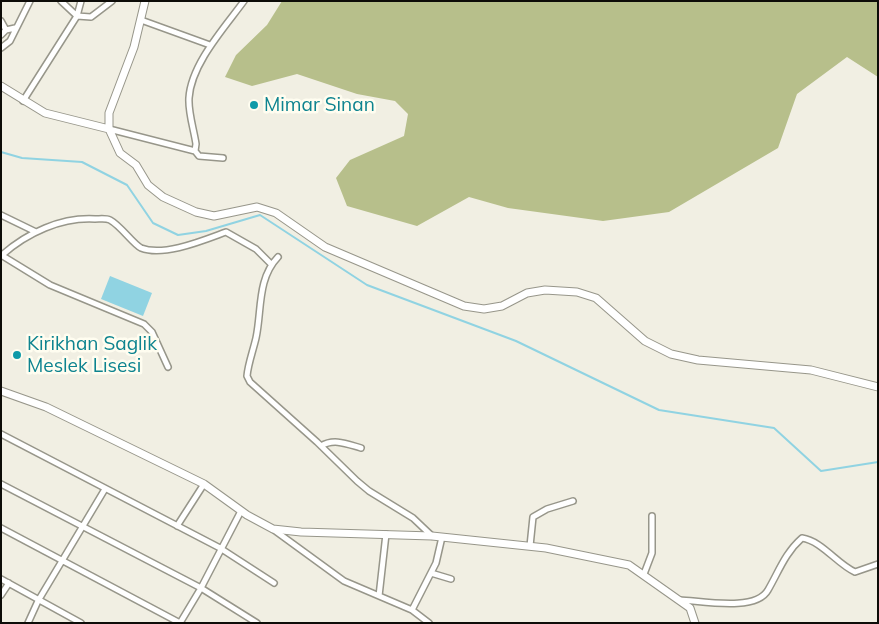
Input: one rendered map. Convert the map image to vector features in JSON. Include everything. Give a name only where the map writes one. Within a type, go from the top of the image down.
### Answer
[{"type":"street","points":[[1,48],[10,41],[30,1]]},
{"type":"street","points":[[61,1],[77,16],[95,16],[112,1]]},
{"type":"street","points":[[23,100],[77,16],[81,1]]},
{"type":"street","points":[[145,1],[134,47],[109,113],[109,129],[120,153],[136,165],[148,185],[163,197],[196,212],[214,216],[257,207],[276,213],[325,247],[464,306],[484,309],[502,306],[528,293],[545,290],[577,292],[596,298],[646,341],[671,354],[698,360],[811,370],[878,387]]},
{"type":"street","points":[[195,151],[196,144],[189,97],[199,66],[210,45],[244,1]]},
{"type":"street","points":[[141,20],[210,45]]},
{"type":"street","points":[[1,21],[6,30]]},
{"type":"street","points":[[1,36],[6,30],[15,28]]},
{"type":"street","points":[[1,86],[45,113],[195,151],[199,156],[223,158]]},
{"type":"street","points":[[1,215],[36,232]]},
{"type":"street","points":[[168,367],[152,332],[144,324],[50,285],[2,255],[17,242],[36,232],[80,218],[108,219],[127,232],[140,247],[157,250],[190,245],[226,232],[256,249],[271,264]]},
{"type":"street","points":[[278,257],[271,264],[260,295],[258,327],[247,376],[250,382],[368,491],[413,518],[432,536]]},
{"type":"street","points":[[1,391],[46,407],[204,484],[241,510],[273,529],[344,581],[412,610],[429,623]]},
{"type":"street","points":[[1,434],[220,548],[274,583]]},
{"type":"street","points":[[321,446],[328,441],[335,441],[362,448]]},
{"type":"street","points":[[1,484],[84,525],[201,588],[257,623]]},
{"type":"street","points":[[177,526],[204,484]]},
{"type":"street","points":[[28,623],[38,601],[105,489]]},
{"type":"street","points":[[530,546],[534,517],[547,509],[573,500]]},
{"type":"street","points":[[1,528],[180,623],[201,588],[241,510]]},
{"type":"street","points":[[644,574],[652,553],[652,516]]},
{"type":"street","points":[[273,529],[442,537],[530,546],[628,565],[644,574],[690,608],[695,623]]},
{"type":"street","points":[[378,596],[386,534]]},
{"type":"street","points":[[412,610],[436,563],[442,537]]},
{"type":"street","points":[[679,600],[755,602],[767,592],[782,561],[802,538],[811,539],[843,567],[855,572],[878,564]]},
{"type":"street","points":[[431,573],[451,580]]},
{"type":"street","points":[[1,579],[81,623]]},
{"type":"street","points":[[1,595],[9,583]]},
{"type":"green space","points":[[282,1],[878,1],[878,77],[847,57],[797,94],[778,148],[669,212],[603,221],[508,208],[469,197],[417,226],[347,206],[336,178],[350,160],[404,136],[408,114],[395,101],[357,94],[297,74],[252,86],[225,77],[236,55],[267,25]]},
{"type":"water","points":[[110,276],[152,293],[143,316],[101,299]]},
{"type":"waterway","points":[[1,152],[22,158],[82,162],[127,185],[153,223],[178,235],[206,231],[260,215],[367,285],[516,341],[659,410],[774,428],[821,471],[878,462]]},
{"type":"place","name":"Mimar Sinan","points":[[254,105]]},
{"type":"place","name":"Kirikhan Saglik Meslek Lisesi","points":[[17,355]]}]
